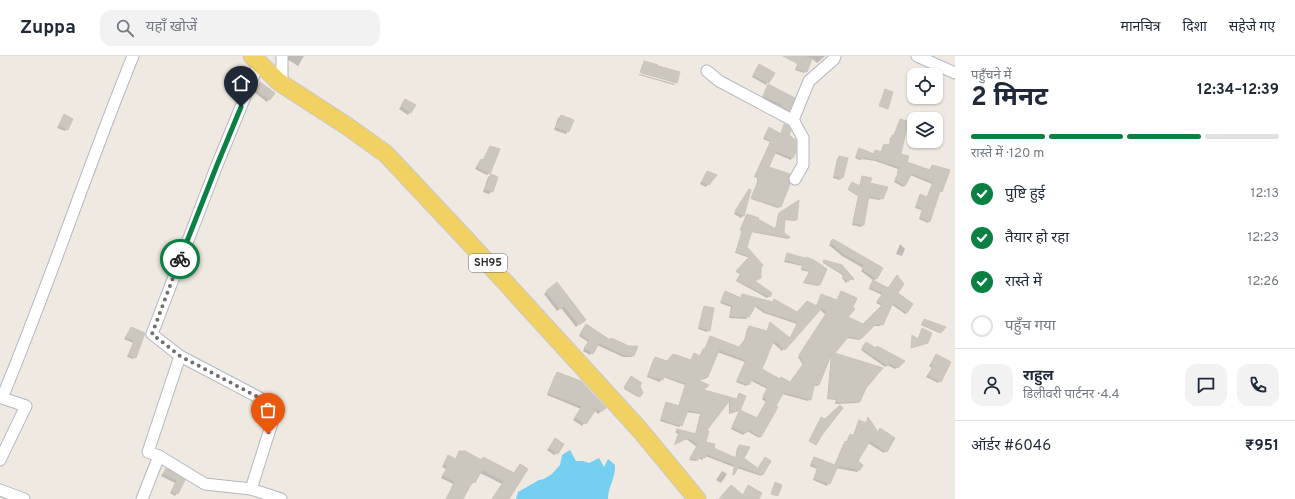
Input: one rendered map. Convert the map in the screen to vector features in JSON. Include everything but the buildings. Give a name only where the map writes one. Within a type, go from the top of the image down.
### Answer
[{"type":"main road","name":"SH95","points":[[255,60],[282,84],[347,126],[386,154],[640,430],[697,499]]},
{"type":"street","points":[[0,460],[26,406],[2,398],[24,344],[104,125],[133,56]]},
{"type":"street","points":[[282,56],[282,84]]},
{"type":"street","points":[[794,121],[793,120],[809,81],[836,56]]},
{"type":"street","points":[[917,56],[955,73]]},
{"type":"street","points":[[251,489],[277,407],[180,356],[152,334],[217,165],[255,60]]},
{"type":"street","points":[[707,71],[719,81],[794,121],[803,138],[802,165],[795,179]]},
{"type":"street","points":[[180,356],[148,452],[159,456],[205,484],[251,489],[281,499]]},
{"type":"street","points":[[142,499],[159,456]]},
{"type":"street","points":[[0,490],[24,499]]},
{"type":"water","points":[[570,450],[576,461],[589,463],[599,458],[604,467],[608,459],[615,465],[608,499],[516,499],[518,492],[552,474],[560,465],[562,455]]},
{"type":"way so far","points":[[180,259],[152,334],[180,356],[277,407],[268,434]]},
{"type":"route","points":[[180,259],[241,107]]}]
